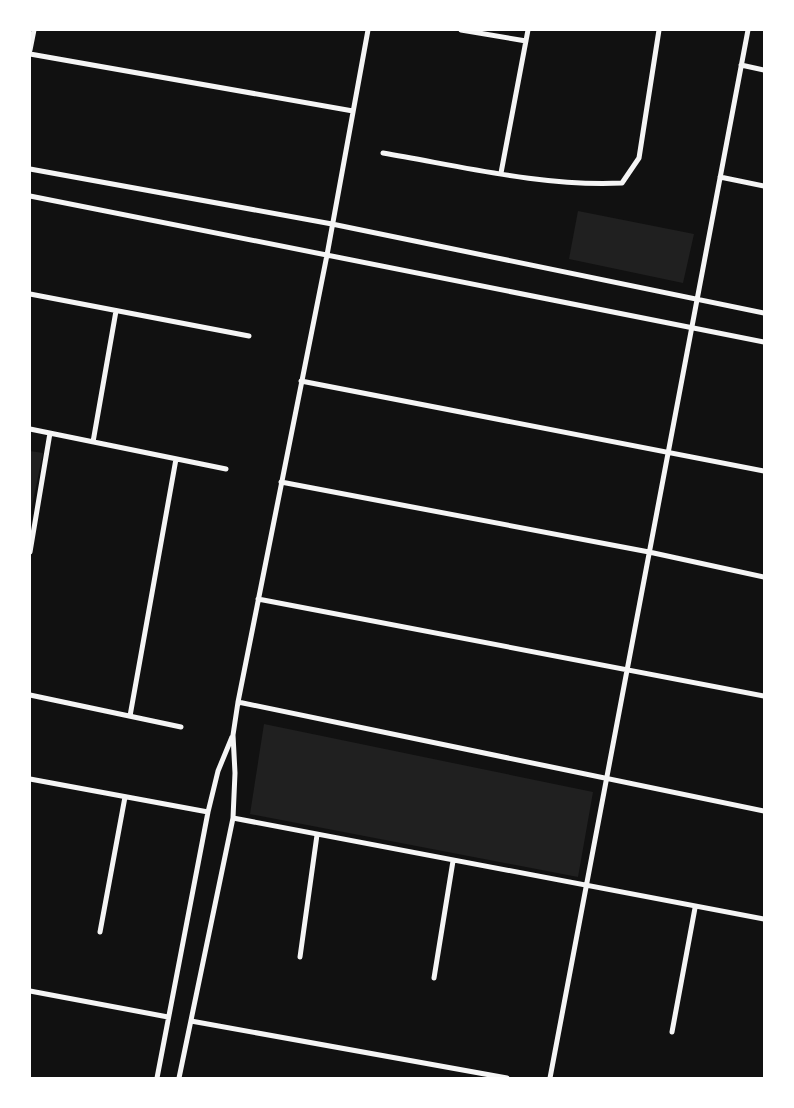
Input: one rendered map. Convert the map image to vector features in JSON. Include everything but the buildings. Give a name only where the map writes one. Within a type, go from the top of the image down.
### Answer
[{"type":"street","points":[[34,30],[30,52],[353,111]]},
{"type":"street","points":[[179,1078],[233,818],[235,773],[233,735],[238,702],[327,254],[368,30]]},
{"type":"street","points":[[462,30],[526,41]]},
{"type":"street","points":[[501,173],[528,30]]},
{"type":"street","points":[[383,153],[501,173],[593,184],[622,183],[639,158],[658,30]]},
{"type":"street","points":[[550,1078],[748,30]]},
{"type":"street","points":[[741,65],[764,70]]},
{"type":"street","points":[[30,168],[332,224],[697,301],[764,313]]},
{"type":"street","points":[[720,177],[764,186]]},
{"type":"street","points":[[30,196],[764,342]]},
{"type":"street","points":[[30,294],[249,336]]},
{"type":"street","points":[[93,442],[116,311]]},
{"type":"street","points":[[302,381],[764,471]]},
{"type":"street","points":[[30,429],[226,469]]},
{"type":"street","points":[[30,552],[50,434]]},
{"type":"street","points":[[130,716],[176,459]]},
{"type":"street","points":[[281,482],[649,552],[764,577]]},
{"type":"street","points":[[258,599],[764,696]]},
{"type":"street","points":[[30,695],[181,726]]},
{"type":"street","points":[[238,702],[764,811]]},
{"type":"street","points":[[157,1078],[208,812],[218,771],[233,735]]},
{"type":"street","points":[[30,779],[208,812]]},
{"type":"street","points":[[100,932],[124,797]]},
{"type":"street","points":[[233,818],[764,920]]},
{"type":"street","points":[[300,957],[317,835]]},
{"type":"street","points":[[434,978],[453,861]]},
{"type":"street","points":[[672,1032],[695,908]]},
{"type":"street","points":[[30,991],[168,1017]]},
{"type":"street","points":[[191,1021],[507,1078]]},
{"type":"shaded area","points":[[578,211],[694,234],[683,283],[569,259]]},
{"type":"shaded area","points":[[30,451],[43,453],[30,515]]},
{"type":"shaded area","points":[[264,724],[593,792],[578,877],[250,814]]}]
